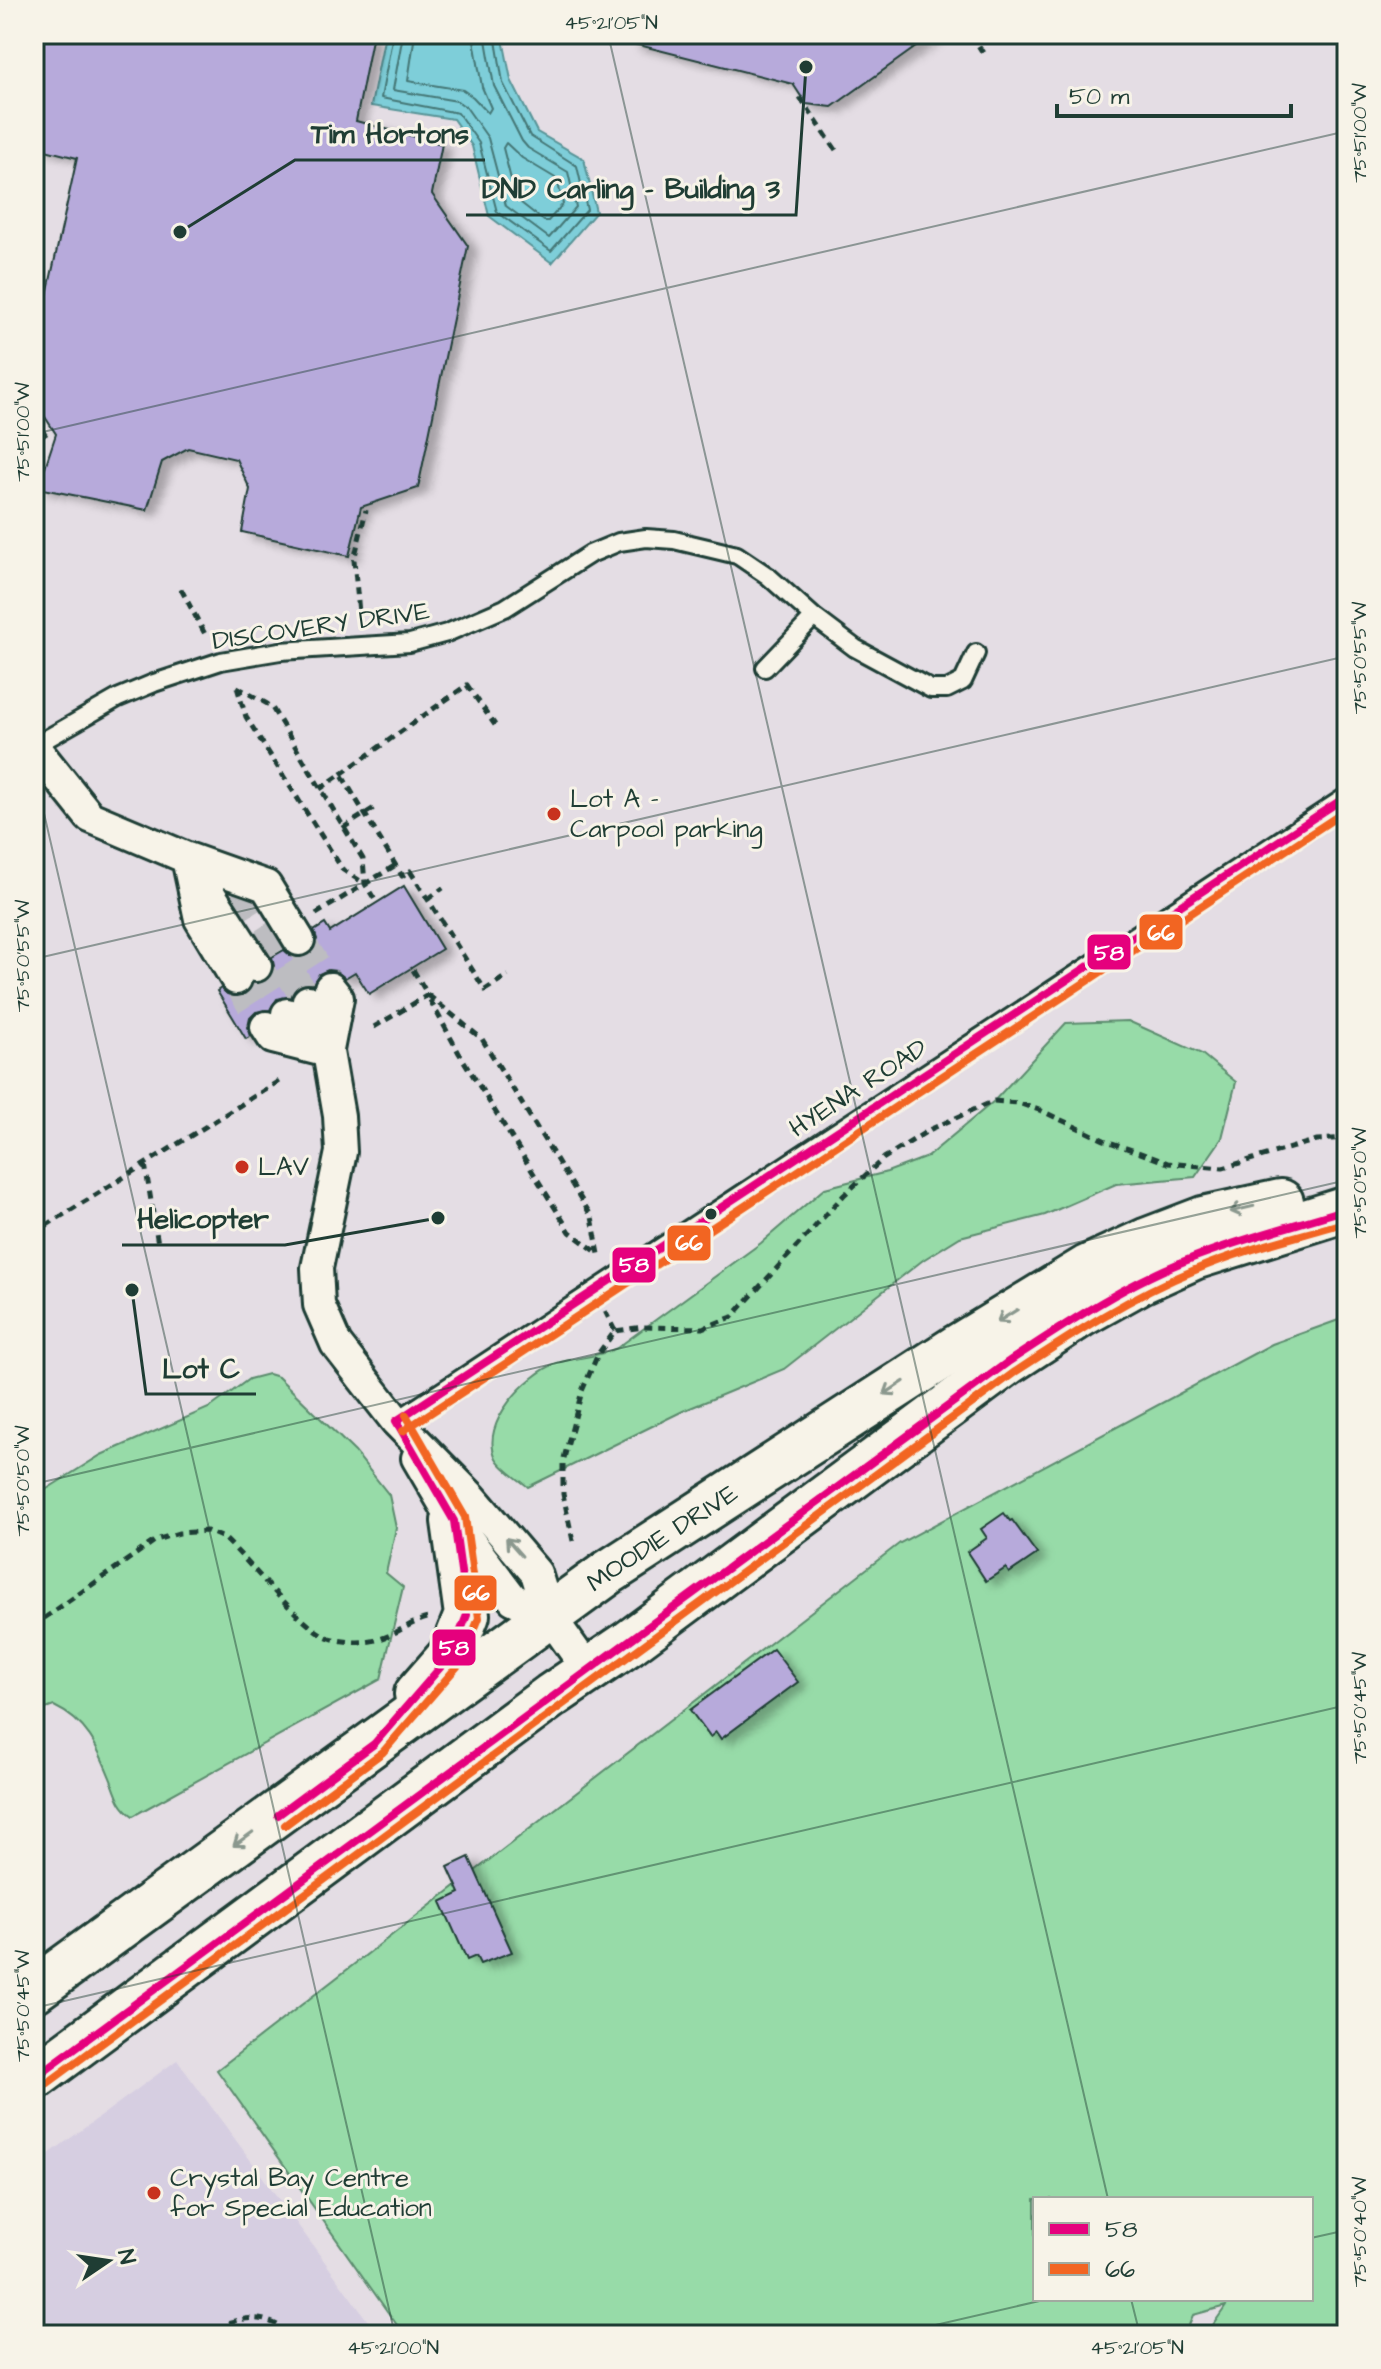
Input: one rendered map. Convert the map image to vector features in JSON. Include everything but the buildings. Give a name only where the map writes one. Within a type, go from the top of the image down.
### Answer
[{"type":"main road","name":"MOODIE DRIVE","points":[[34,1990],[609,1572],[959,1346],[1087,1268],[1203,1219],[1310,1197],[1347,1196]]},
{"type":"main road","points":[[34,2078],[1008,1362],[1080,1315],[1141,1281],[1194,1257],[1347,1209]]},
{"type":"main road","points":[[374,1744],[451,1655],[464,1625],[467,1615],[454,1521]]},
{"type":"street","points":[[34,746],[90,817],[187,858],[266,886],[304,929]]},
{"type":"street","points":[[187,858],[246,973]]},
{"type":"street","points":[[328,1052],[295,1025],[298,1008],[338,998],[328,1052],[339,1116],[341,1152],[317,1268],[319,1305],[336,1344],[396,1421],[472,1498],[536,1573],[549,1615],[588,1670]]},
{"type":"street","points":[[396,1421],[454,1521],[513,1599],[549,1615]]},
{"type":"lane","name":"DISCOVERY DRIVE","points":[[34,746],[118,698],[221,661],[280,651],[410,643],[473,623],[505,608],[590,554],[619,542],[646,538],[674,540],[737,555],[768,576],[855,648],[931,689],[947,689],[963,681],[976,653]]},
{"type":"lane","points":[[765,668],[814,617]]},
{"type":"lane","name":"HYENA ROAD","points":[[396,1421],[1347,796]]},
{"type":"path","points":[[971,34],[985,56]]},
{"type":"path","points":[[800,97],[838,153]]},
{"type":"path","points":[[34,418],[49,441]]},
{"type":"path","points":[[363,648],[354,560],[366,510]]},
{"type":"path","points":[[181,589],[206,636]]},
{"type":"path","points":[[320,789],[467,685],[495,725]]},
{"type":"path","points":[[365,884],[363,859],[271,706],[237,687],[246,717],[343,870],[365,884],[377,903]]},
{"type":"path","points":[[341,774],[402,876],[410,871],[485,990],[508,975]]},
{"type":"path","points":[[343,828],[374,808]]},
{"type":"path","points":[[304,929],[396,865]]},
{"type":"path","points":[[428,899],[443,888]]},
{"type":"path","points":[[412,968],[459,1053],[570,1232],[599,1254],[592,1217],[482,1039],[428,995]]},
{"type":"path","points":[[374,1027],[428,995]]},
{"type":"path","points":[[34,1233],[279,1081]]},
{"type":"path","points":[[573,1541],[563,1494],[563,1462],[582,1391],[598,1354],[615,1331],[643,1327],[703,1328],[732,1317],[844,1195],[884,1158],[931,1129],[994,1101],[1018,1103],[1104,1140],[1168,1163],[1223,1168],[1317,1140],[1347,1138]]},
{"type":"path","points":[[145,1164],[158,1244]]},
{"type":"path","points":[[604,1312],[615,1331]]},
{"type":"path","points":[[34,1628],[156,1540],[179,1533],[207,1531],[224,1538],[309,1625],[328,1637],[369,1641],[390,1637],[418,1620],[432,1617]]},
{"type":"path","points":[[34,1604],[43,1619]]},
{"type":"path","points":[[225,2335],[227,2323],[248,2317],[276,2323],[292,2335]]},
{"type":"shaded area","name":"Crystal Bay Centre for Special Education","points":[[177,2060],[378,2335],[34,2335],[34,2165]]},
{"type":"green space","points":[[1128,1021],[1202,1054],[1236,1082],[1222,1138],[1195,1177],[1116,1184],[1045,1215],[960,1237],[923,1260],[784,1369],[683,1411],[528,1487],[496,1458],[494,1430],[500,1416],[520,1389],[545,1369],[617,1348],[761,1243],[825,1188],[887,1172],[927,1157],[994,1101],[1066,1023]]},
{"type":"green space","points":[[1347,1317],[1347,2335],[1206,2335],[1226,2306],[1193,2315],[1185,2335],[404,2335],[217,2070],[900,1543],[1272,1344]]},
{"type":"green space","points":[[268,1374],[278,1377],[355,1452],[389,1495],[396,1528],[386,1573],[403,1587],[381,1679],[133,1816],[120,1803],[98,1750],[85,1730],[54,1706],[34,1713],[34,1497],[101,1455],[211,1407],[249,1379]]},
{"type":"water","points":[[385,34],[502,34],[511,80],[537,132],[584,159],[596,212],[552,263],[489,216],[472,146],[453,119],[371,106]]},
{"type":"tunnel","points":[[197,866],[243,899],[308,1001]]},
{"type":"tunnel","points":[[299,940],[330,988]]},
{"type":"tunnel","points":[[256,966],[287,1014]]},
{"type":"tunnel","points":[[236,979],[266,1027]]},
{"type":"transit line","name":"58","points":[[396,1421],[1347,796]]},
{"type":"transit line","name":"66","points":[[403,1431],[1347,810]]},
{"type":"transit line","name":"58","points":[[34,2078],[1008,1362],[1098,1304],[1170,1267],[1232,1244],[1347,1209]]},
{"type":"transit line","name":"66","points":[[41,2088],[1015,1372],[1103,1316],[1171,1280],[1232,1256],[1347,1222]]},
{"type":"transit line","name":"66","points":[[285,1825],[383,1752],[461,1662],[479,1618],[465,1517],[406,1415]]},
{"type":"transit line","name":"58","points":[[278,1815],[374,1744],[451,1655],[467,1615],[454,1521],[396,1421]]},
{"type":"place","name":"DND Carling - Building 3","points":[[806,67]]},
{"type":"place","name":"Tim Hortons","points":[[180,232]]},
{"type":"place","name":"Lot A - Carpool parking","points":[[554,814]]},
{"type":"place","name":"LAV","points":[[242,1167]]},
{"type":"place","name":"Helicopter","points":[[438,1218]]},
{"type":"place","name":"Lot C","points":[[132,1290]]},
{"type":"place","name":"Crystal Bay Centre for Special Education","points":[[154,2193]]}]
